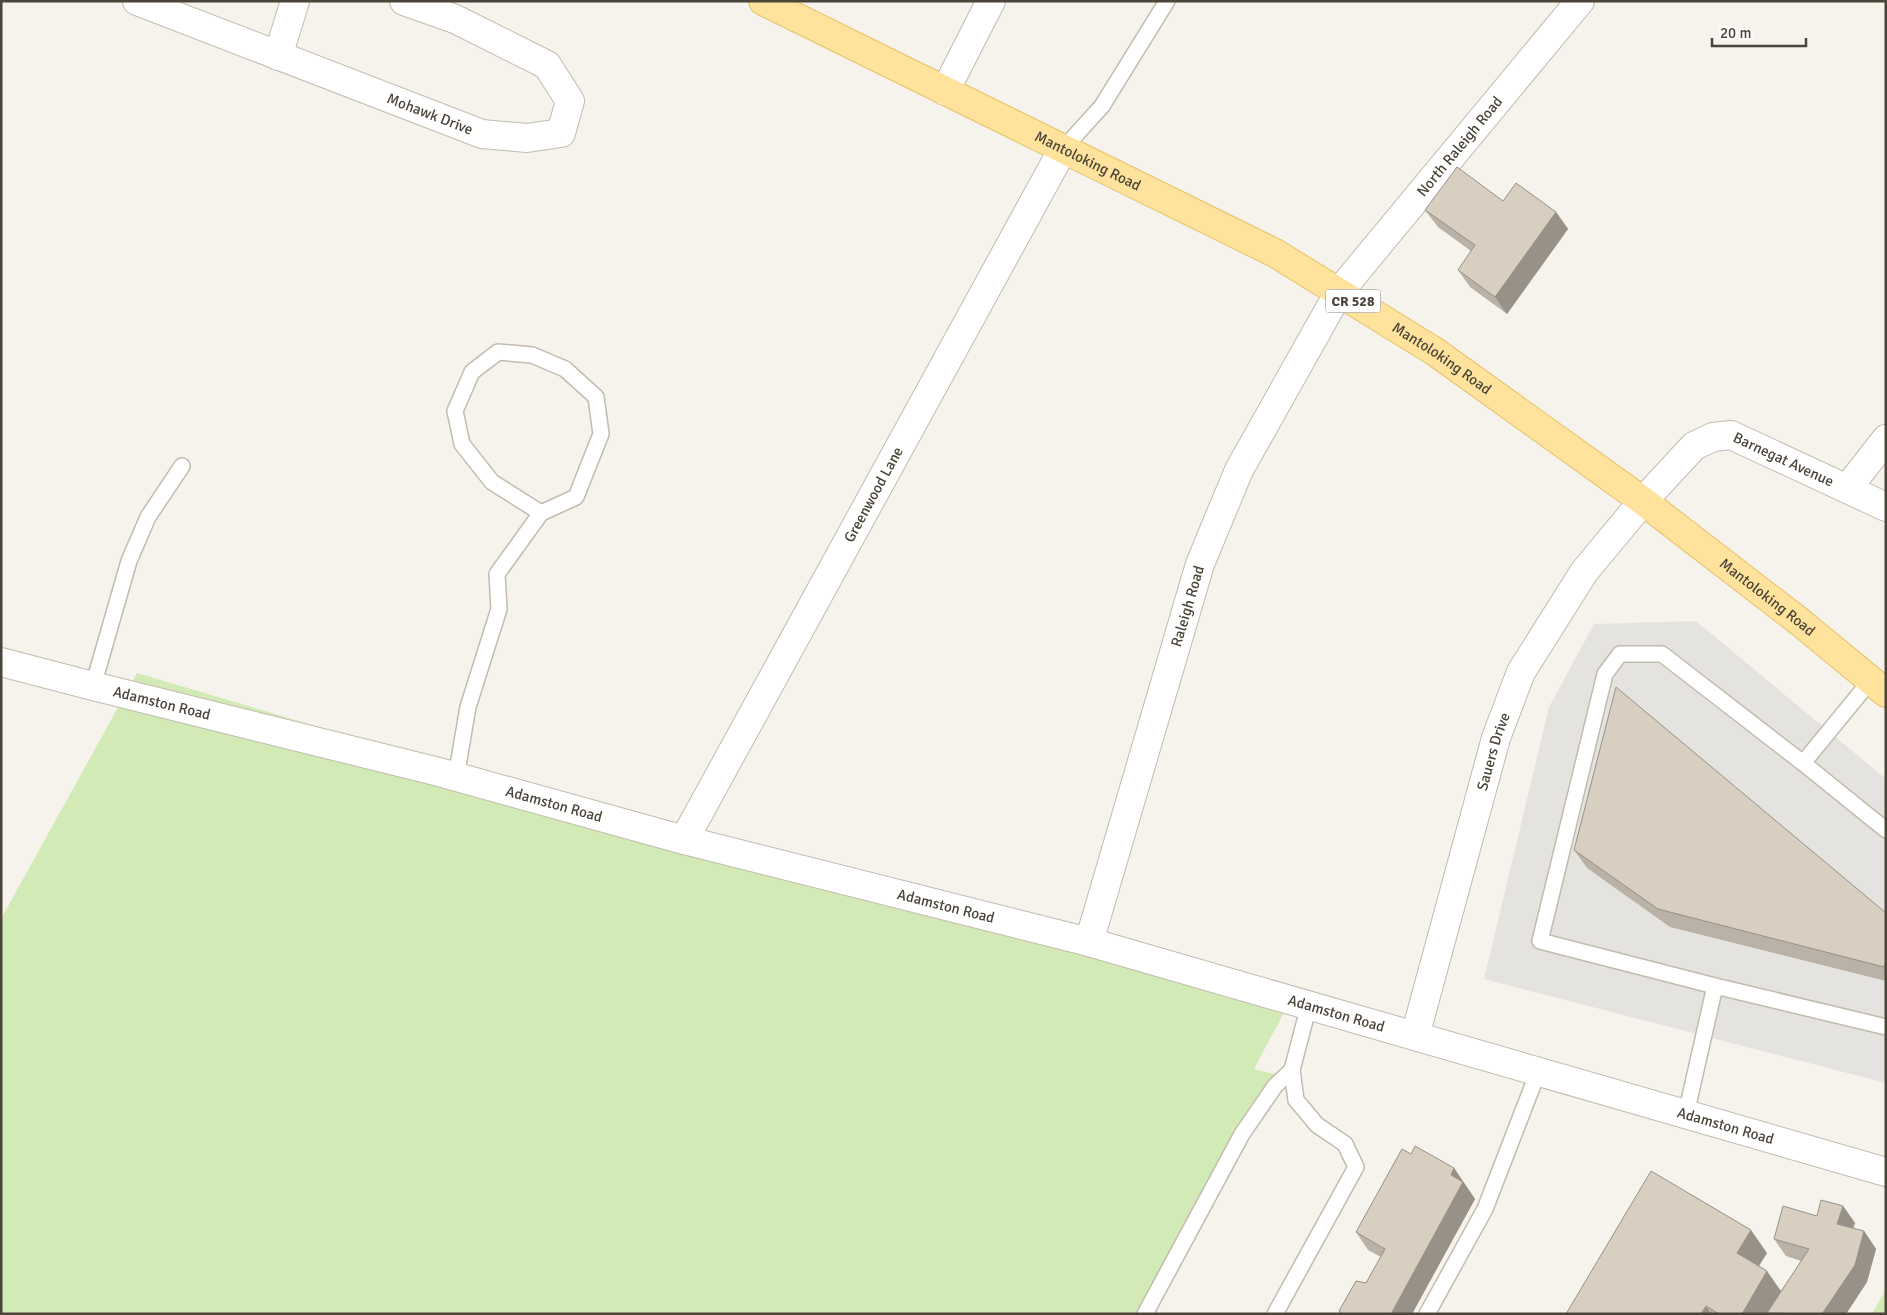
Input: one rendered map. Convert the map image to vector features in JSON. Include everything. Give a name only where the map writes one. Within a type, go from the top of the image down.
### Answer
[{"type":"main road","name":"Mantoloking Road","points":[[762,1],[1275,253],[1339,292],[1434,351],[1643,500],[1800,622],[1878,687]]},
{"type":"street","name":"Mohawk Drive","points":[[137,1],[482,134],[526,138],[561,133],[570,101],[547,64],[455,19],[404,1]]},
{"type":"street","points":[[278,56],[295,1]]},
{"type":"street","points":[[945,91],[991,1]]},
{"type":"street","name":"North Raleigh Road","points":[[1339,292],[1580,1]]},
{"type":"street","name":"Greenwood Lane","points":[[684,840],[1062,149]]},
{"type":"street","name":"Raleigh Road","points":[[1089,942],[1200,564],[1239,470],[1339,292]]},
{"type":"street","name":"Barnegat Avenue","points":[[1643,500],[1694,446],[1713,437],[1731,435],[1886,507]]},
{"type":"street","points":[[1847,489],[1886,438]]},
{"type":"street","name":"Sauers Drive","points":[[1415,1036],[1496,738],[1521,672],[1584,572],[1643,500]]},
{"type":"street","name":"Adamston Road","points":[[1,662],[456,777],[684,840],[1089,942],[1886,1172]]},
{"type":"lane","points":[[1062,149],[1102,106],[1167,1]]},
{"type":"lane","points":[[456,777],[468,707],[499,609],[497,574],[541,513],[576,497],[601,434],[596,397],[565,369],[532,355],[498,352],[472,372],[455,411],[462,444],[492,482],[541,513]]},
{"type":"lane","points":[[93,686],[129,561],[148,517],[182,466]]},
{"type":"lane","points":[[1886,830],[1662,654],[1620,654],[1605,674],[1540,941],[1886,1027]]},
{"type":"lane","points":[[1803,763],[1878,687]]},
{"type":"lane","points":[[1686,1114],[1715,986]]},
{"type":"lane","points":[[1275,1314],[1356,1167],[1345,1144],[1317,1125],[1296,1100],[1292,1070],[1308,1005]]},
{"type":"lane","points":[[1145,1314],[1242,1134],[1275,1086],[1292,1070]]},
{"type":"lane","points":[[1427,1314],[1485,1209],[1538,1072]]},
{"type":"green space","points":[[137,673],[807,872],[1288,1005],[1254,1069],[1278,1075],[1150,1314],[1,1314],[1,919]]},
{"type":"green space","points":[[1886,1289],[1886,1314],[1872,1314]]},
{"type":"shaded area","points":[[1696,621],[1886,779],[1886,1083],[1484,979],[1549,707],[1594,624]]},
{"type":"building","points":[[1457,167],[1503,201],[1516,183],[1556,212],[1495,297],[1458,270],[1475,245],[1425,210]]},
{"type":"building","points":[[1616,687],[1886,913],[1886,962],[1884,967],[1658,909],[1574,850]]},
{"type":"building","points":[[1415,1146],[1454,1168],[1451,1175],[1463,1182],[1391,1314],[1343,1314],[1339,1311],[1356,1281],[1366,1283],[1385,1249],[1356,1232],[1402,1149],[1411,1154]]},
{"type":"building","points":[[1651,1171],[1751,1230],[1737,1253],[1767,1271],[1742,1314],[1719,1314],[1706,1306],[1701,1314],[1566,1314]]},
{"type":"building","points":[[1821,1200],[1843,1206],[1837,1224],[1864,1231],[1855,1265],[1822,1314],[1767,1313],[1809,1249],[1774,1239],[1783,1206],[1817,1216]]}]
